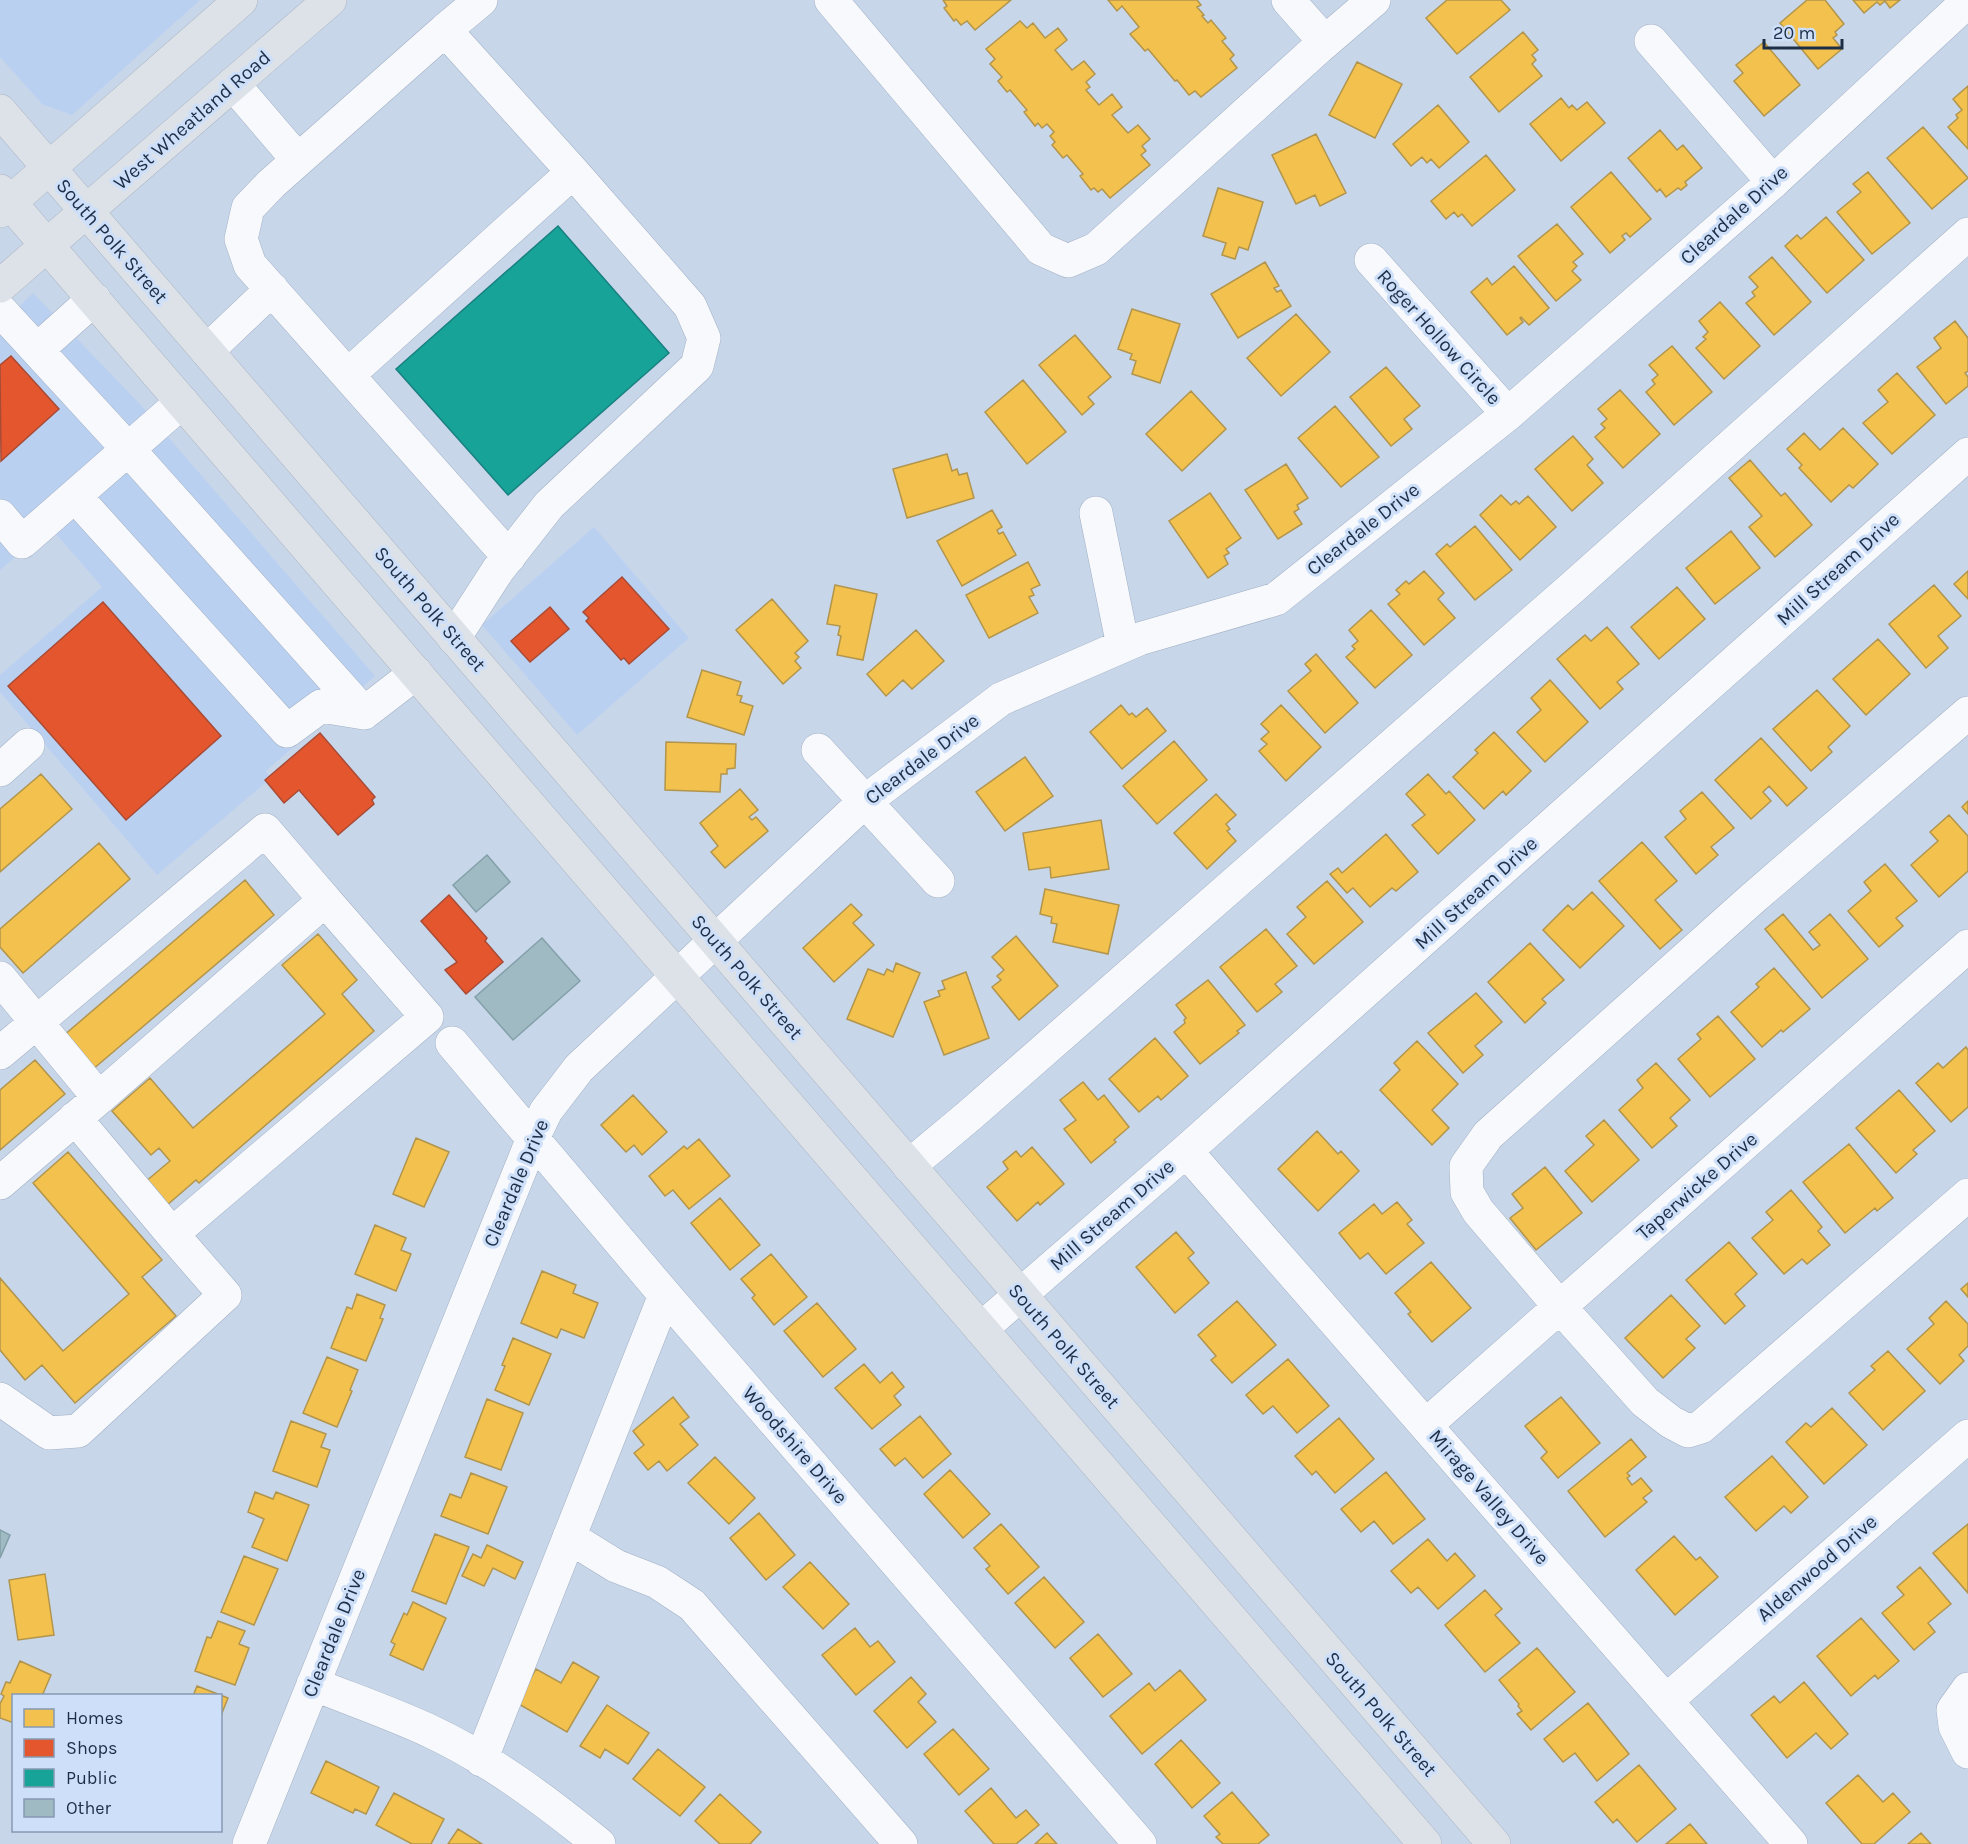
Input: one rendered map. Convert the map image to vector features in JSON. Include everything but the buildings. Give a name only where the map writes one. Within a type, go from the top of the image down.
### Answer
[{"type":"main road","points":[[241,0],[50,168],[3,202],[47,245],[94,299],[1425,1844]]},
{"type":"main road","name":"West Wheatland Road","points":[[0,286],[330,0]]},
{"type":"main road","name":"South Polk Street","points":[[0,111],[1494,1844]]},
{"type":"main road","points":[[416,673],[454,638]]},
{"type":"street","points":[[481,0],[298,160],[248,208],[241,239],[250,265],[509,557]]},
{"type":"street","points":[[831,0],[1041,249],[1068,261],[1096,249],[1324,42],[1374,0]]},
{"type":"street","points":[[1288,0],[1324,42]]},
{"type":"street","name":"Cleardale Drive","points":[[249,1844],[533,1138],[546,1111],[579,1068],[864,802],[1001,699],[1139,639],[1276,599],[1508,414],[1773,182],[1968,2]]},
{"type":"street","points":[[445,30],[690,306],[704,339],[697,366],[549,505],[509,557],[454,638]]},
{"type":"street","points":[[1652,41],[1773,182]]},
{"type":"street","points":[[234,84],[298,160]]},
{"type":"street","points":[[348,375],[573,172]]},
{"type":"street","points":[[909,1166],[1574,586],[1968,234]]},
{"type":"street","name":"Roger Hollow Circle","points":[[1371,260],[1508,414]]},
{"type":"street","points":[[207,351],[272,289]]},
{"type":"street","points":[[37,350],[94,299]]},
{"type":"street","points":[[0,310],[128,449],[364,713]]},
{"type":"street","points":[[0,516],[22,542],[182,402]]},
{"type":"street","name":"Mill Stream Drive","points":[[981,1329],[1186,1152],[1968,454]]},
{"type":"street","points":[[75,496],[287,731],[321,706],[364,713],[416,673]]},
{"type":"street","points":[[1096,513],[1123,646]]},
{"type":"street","points":[[1968,713],[1752,899],[1488,1135],[1466,1166],[1467,1192],[1478,1211],[1560,1307],[1646,1402],[1671,1422],[1688,1431],[1701,1427],[1968,1196]]},
{"type":"street","points":[[0,770],[28,746]]},
{"type":"street","points":[[818,750],[938,881]]},
{"type":"street","points":[[0,1053],[266,830],[427,1017],[172,1234]]},
{"type":"street","points":[[0,1183],[326,900]]},
{"type":"street","name":"Taperwicke Drive","points":[[1426,1425],[1968,946]]},
{"type":"street","points":[[0,978],[36,1022],[87,1108],[172,1234],[225,1295],[78,1431],[49,1432],[0,1399]]},
{"type":"street","name":"Woodshire Drive","points":[[452,1043],[666,1295],[1140,1844]]},
{"type":"street","name":"Mirage Valley Drive","points":[[1186,1152],[1791,1844]]},
{"type":"street","points":[[481,1760],[666,1295]]},
{"type":"street","name":"Aldenwood Drive","points":[[1666,1701],[1968,1436]]},
{"type":"street","points":[[569,1537],[616,1566],[657,1582],[692,1605],[901,1844]]},
{"type":"street","points":[[314,1684],[433,1733],[505,1773],[599,1844]]},
{"type":"street","points":[[1968,1689],[1953,1710],[1955,1726],[1968,1752]]},
{"type":"shaded area","points":[[0,0],[200,0],[72,115],[42,104],[0,57]]},
{"type":"shaded area","points":[[33,293],[137,401],[375,676],[266,771],[271,778],[157,875],[0,692],[0,675],[102,587],[50,527],[0,570],[0,325]]},
{"type":"shaded area","points":[[594,527],[689,638],[577,735],[482,625]]}]
